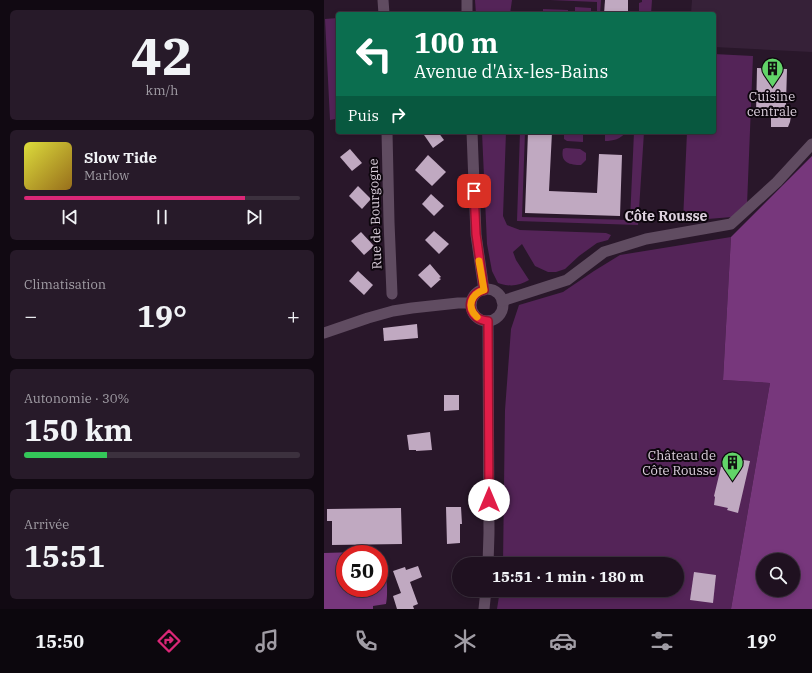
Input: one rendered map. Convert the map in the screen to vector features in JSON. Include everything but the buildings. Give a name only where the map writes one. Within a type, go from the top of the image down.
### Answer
[{"type":"main road","points":[[383,0],[384,12]]},
{"type":"main road","points":[[467,0],[467,12]]},
{"type":"main road","name":"Rue de Bourgogne","points":[[387,134],[392,294]]},
{"type":"main road","points":[[472,134],[476,234],[484,290]]},
{"type":"main road","points":[[502,301],[567,280],[604,252],[646,239],[731,224],[777,182],[812,144]]},
{"type":"main road","points":[[484,290],[492,290],[497,293],[502,301],[501,312],[494,319],[488,321],[479,319],[472,311],[471,303],[474,296],[478,292],[484,290]]},
{"type":"main road","points":[[324,333],[393,311],[458,303],[471,303]]},
{"type":"main road","points":[[488,321],[488,557]]},
{"type":"main road","points":[[484,609],[485,597]]},
{"type":"shaded area","points":[[475,0],[512,0],[510,12],[476,12]]},
{"type":"shaded area","points":[[550,0],[601,0],[600,12],[597,12],[597,2]]},
{"type":"shaded area","points":[[642,0],[652,0],[651,12],[639,12],[639,3],[642,2]]},
{"type":"shaded area","points":[[692,0],[812,0],[812,52],[716,47],[716,12],[691,12]]},
{"type":"shaded area","points":[[575,7],[591,8],[591,12],[575,12]]},
{"type":"shaded area","points":[[543,9],[568,10],[568,12],[543,12]]},
{"type":"shaded area","points":[[336,18],[336,126],[335,119],[330,120],[325,19]]},
{"type":"shaded area","points":[[716,54],[753,56],[747,205],[732,217],[683,221],[687,134],[716,134]]},
{"type":"shaded area","points":[[482,134],[506,134],[503,216],[507,225],[520,230],[606,233],[611,235],[608,240],[597,243],[579,256],[565,269],[556,272],[548,272],[535,266],[522,244],[513,252],[516,260],[529,280],[522,284],[514,285],[498,283],[492,271],[487,244]]},
{"type":"shaded area","points":[[520,134],[525,134],[522,217],[630,220],[634,134],[644,134],[638,225],[517,221]]},
{"type":"shaded area","points":[[564,134],[583,134],[583,142],[567,141],[564,139]]},
{"type":"shaded area","points":[[605,134],[624,134],[617,139],[605,141]]},
{"type":"shaded area","points":[[563,149],[580,149],[586,153],[586,160],[581,165],[570,164],[564,160],[562,154]]},
{"type":"shaded area","points":[[812,156],[812,609],[731,609],[770,383],[723,380],[731,237]]},
{"type":"shaded area","points":[[731,237],[723,380],[770,383],[731,609],[497,609],[499,597],[684,597],[684,557],[503,557],[505,410],[511,329],[519,305],[563,292],[620,255]]},
{"type":"shaded area","points":[[324,553],[336,553],[336,597],[387,597],[386,604],[373,606],[373,609],[324,609]]},
{"type":"slow traffic","points":[[477,317],[472,311],[471,300],[478,292],[484,290],[479,261]]},
{"type":"place","name":"Cuisine centrale","points":[[772,88]]},
{"type":"place","name":"Château de Côte Rousse","points":[[732,482]]},
{"type":"district","name":"Côte Rousse","points":[[666,216]]},
{"type":"route","points":[[474,191],[476,234],[484,290],[478,292],[474,296],[471,300],[471,306],[472,311],[479,319],[488,321],[489,500]]}]
